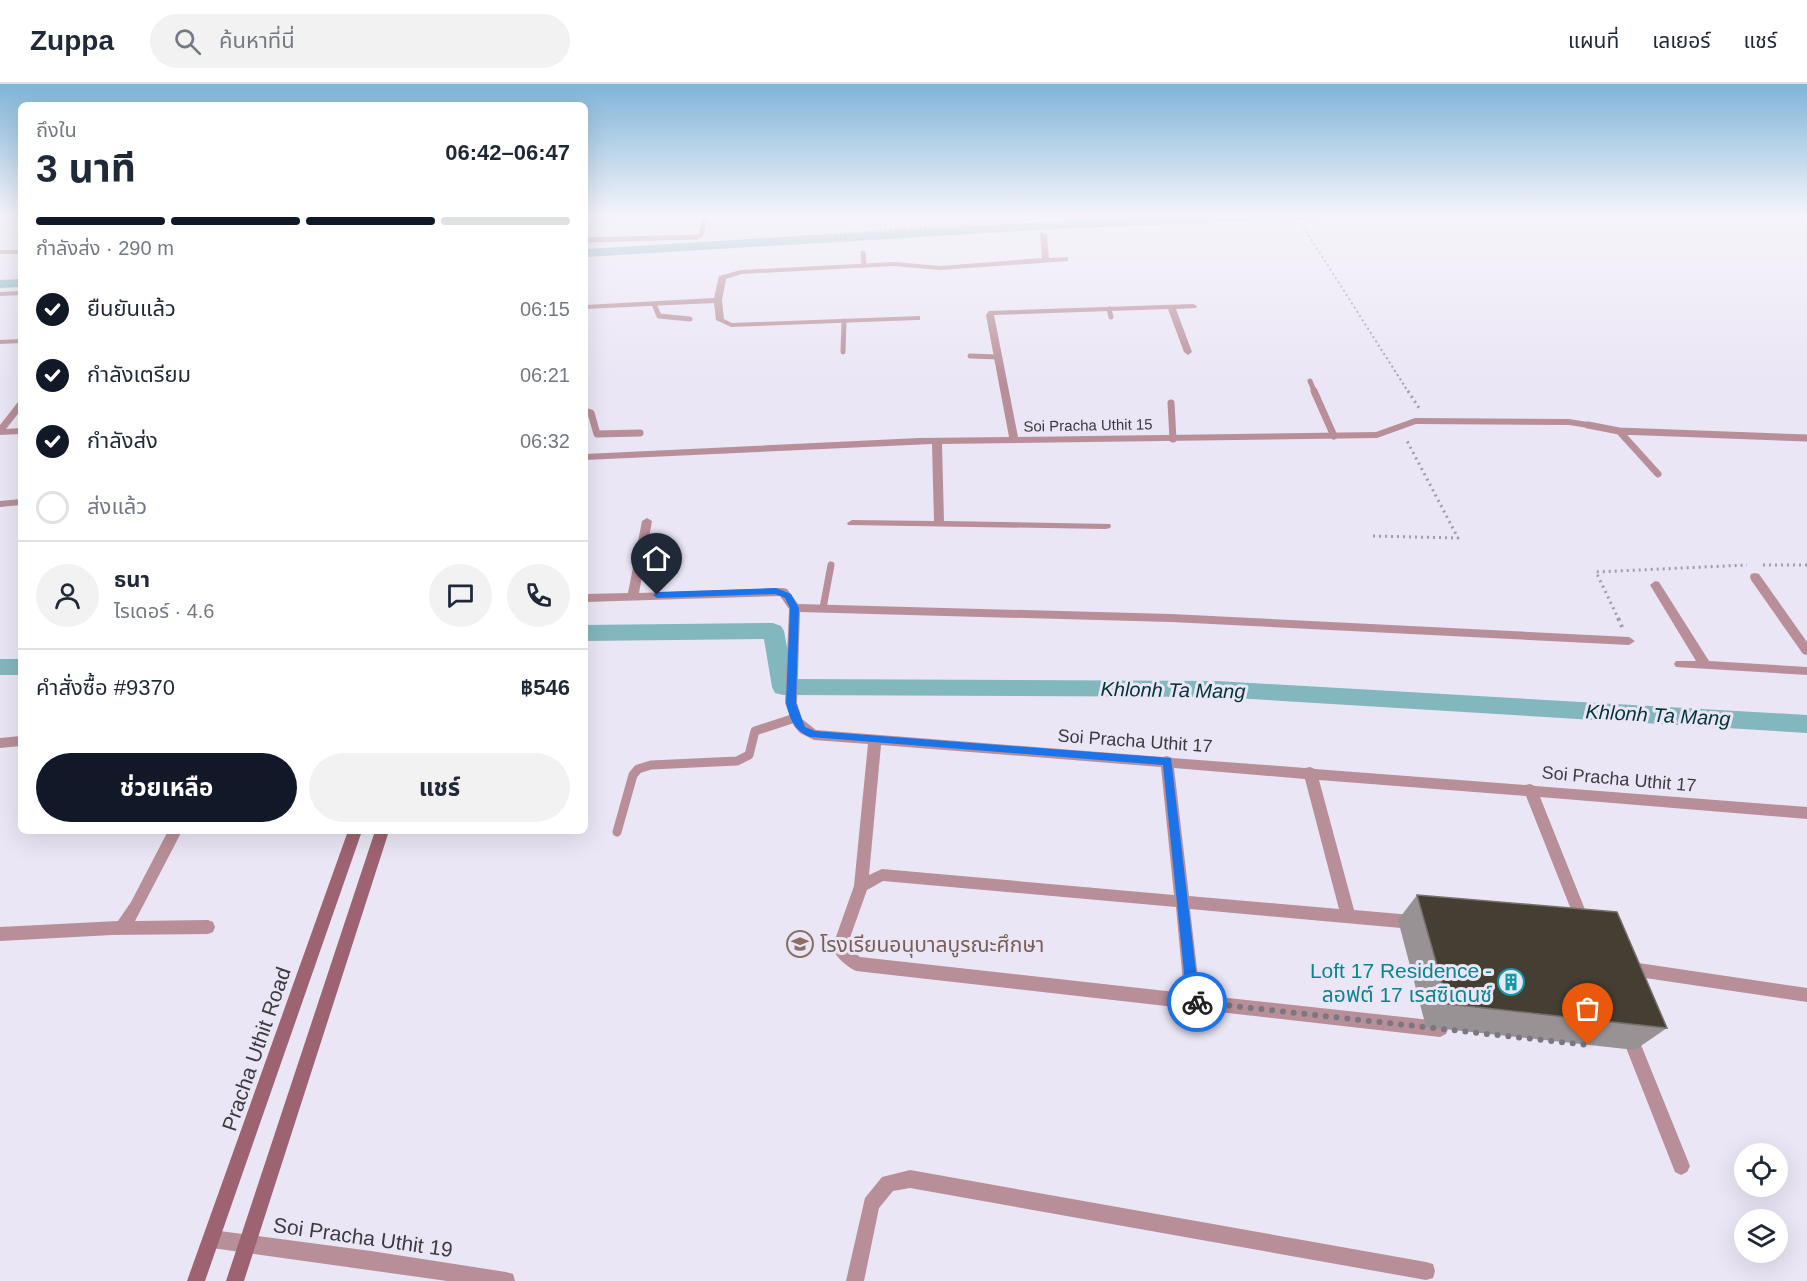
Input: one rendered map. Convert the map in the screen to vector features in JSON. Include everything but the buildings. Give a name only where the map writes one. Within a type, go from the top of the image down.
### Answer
[{"type":"main road","name":"Pracha Uthit Road","points":[[196,1281],[354,834]]},
{"type":"main road","points":[[235,1281],[381,834]]},
{"type":"street","points":[[791,270],[731,273],[722,278],[718,300],[720,320],[731,325],[917,318]]},
{"type":"street","points":[[0,294],[18,293]]},
{"type":"street","points":[[588,307],[718,300]]},
{"type":"street","points":[[1014,441],[990,315],[992,313],[1110,313],[1193,306]]},
{"type":"street","points":[[1171,307],[1188,352]]},
{"type":"street","points":[[0,342],[18,341]]},
{"type":"street","points":[[0,431],[18,408]]},
{"type":"street","name":"Soi Pracha Uthit 15","points":[[588,457],[937,441],[1377,435],[1408,422],[1427,421],[1569,422],[1588,425]]},
{"type":"street","points":[[0,431],[18,431]]},
{"type":"street","points":[[937,441],[939,523]]},
{"type":"street","points":[[0,504],[18,502]]},
{"type":"street","points":[[633,596],[647,521]]},
{"type":"street","points":[[852,523],[1106,526]]},
{"type":"street","points":[[1755,577],[1807,651]]},
{"type":"street","points":[[1655,585],[1705,665]]},
{"type":"street","points":[[588,598],[776,591],[788,596],[795,608],[791,703],[795,718]]},
{"type":"street","points":[[795,608],[1171,618],[1629,641]]},
{"type":"street","points":[[1680,664],[1807,671]]},
{"type":"street","name":"Soi Pracha Uthit 17","points":[[795,718],[802,729],[814,735],[1530,789],[1807,813]]},
{"type":"street","points":[[875,739],[861,886],[839,948],[856,964],[1461,1031]]},
{"type":"street","points":[[0,743],[18,741]]},
{"type":"street","points":[[1167,761],[1193,1002]]},
{"type":"street","points":[[1310,772],[1348,916]]},
{"type":"street","points":[[1530,789],[1589,937],[1578,936]]},
{"type":"street","points":[[122,928],[173,834]]},
{"type":"street","points":[[861,886],[882,875],[1432,923]]},
{"type":"street","points":[[0,934],[122,928],[207,927]]},
{"type":"street","points":[[1612,966],[1807,994]]},
{"type":"street","points":[[1622,1018],[1681,1166]]},
{"type":"street","points":[[1612,1048],[1635,1050]]},
{"type":"street","points":[[855,1281],[871,1204],[888,1183],[910,1179],[1425,1271]]},
{"type":"street","name":"Soi Pracha Uthit 19","points":[[212,1239],[506,1281]]},
{"type":"lane","points":[[654,304],[659,316],[690,319]]},
{"type":"lane","points":[[843,352],[844,321]]},
{"type":"lane","points":[[970,356],[998,357]]},
{"type":"lane","points":[[1310,381],[1334,436]]},
{"type":"lane","points":[[1171,403],[1173,439]]},
{"type":"lane","points":[[588,412],[591,413],[597,434],[640,434]]},
{"type":"lane","points":[[1588,425],[1619,431],[1807,438]]},
{"type":"lane","points":[[1619,431],[1658,474]]},
{"type":"lane","points":[[823,608],[831,565]]},
{"type":"lane","points":[[617,832],[633,775],[638,769],[651,765],[737,761],[749,755],[755,731],[795,718]]},
{"type":"path","points":[[1330,270],[1427,421]]},
{"type":"path","points":[[1373,536],[1458,538],[1404,436],[1390,431]]},
{"type":"path","points":[[1629,641],[1596,572],[1710,565],[1807,566]]},
{"type":"waterway","points":[[0,284],[18,283]]},
{"type":"waterway","name":"Khlonh Ta Mang","points":[[588,633],[773,631],[783,687],[1217,689],[1807,724]]},
{"type":"waterway","name":"Khlonh Ta Mang","points":[[0,667],[18,667]]},
{"type":"way so far","points":[[1197,1002],[1588,1045]]},
{"type":"place","name":"โรงเรียนอนุบาลบูรณะศึกษา","points":[[800,944]]},
{"type":"place","name":"Loft 17 Residence - ลอฟต์ 17 เรสซิเดนซ์","points":[[1511,982]]},
{"type":"route","points":[[657,595],[776,591],[788,596],[795,608],[791,703],[795,718],[802,729],[814,735],[1167,761],[1193,1002],[1197,1002]]}]
